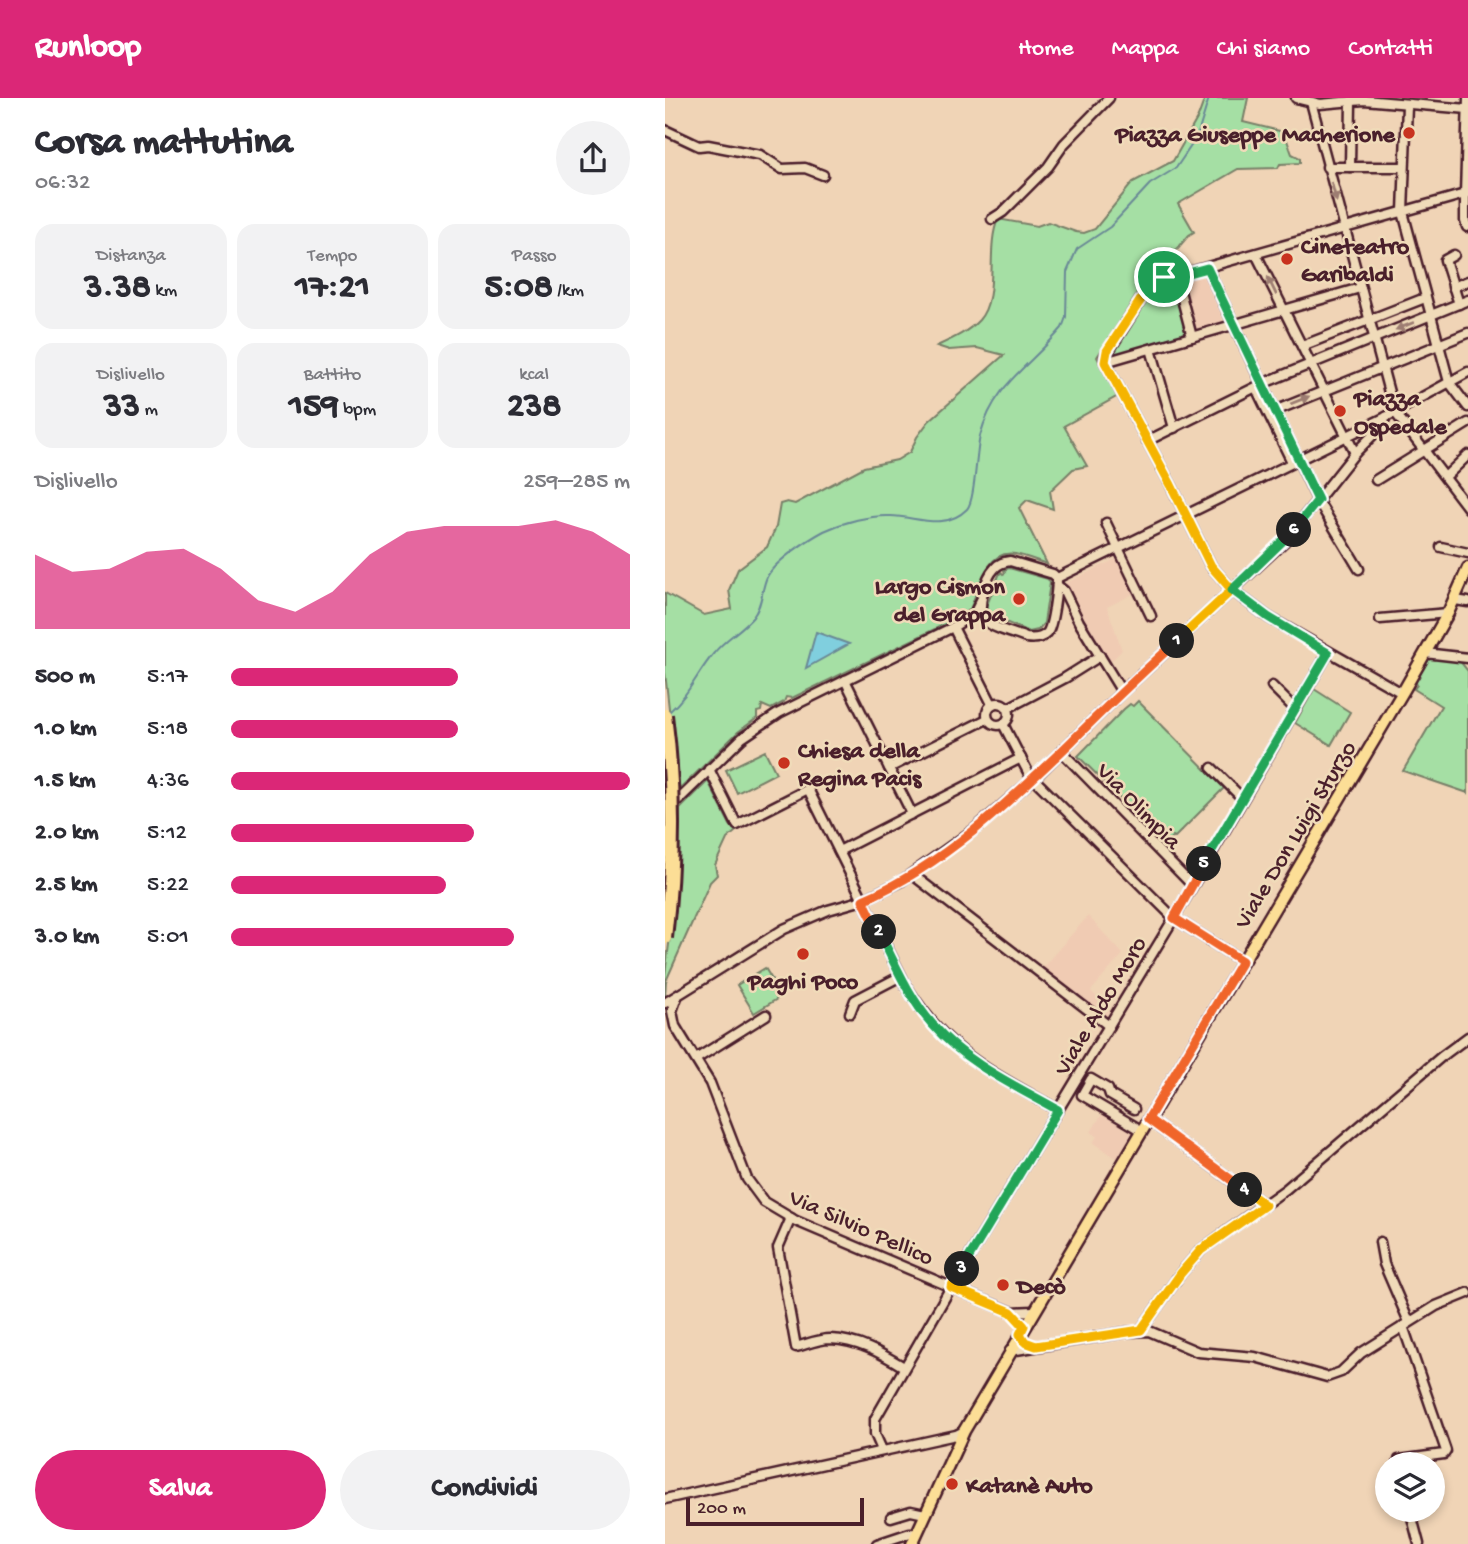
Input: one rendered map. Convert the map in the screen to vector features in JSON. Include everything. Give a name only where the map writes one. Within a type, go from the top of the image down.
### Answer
[{"type":"highway","points":[[665,715],[673,821],[665,938]]},
{"type":"main road","name":"Viale Don Luigi Sturzo","points":[[914,1539],[964,1431],[1402,693],[1455,600],[1468,568]]},
{"type":"street","points":[[992,219],[1003,212],[1048,167],[1064,144],[1109,98]]},
{"type":"street","points":[[1296,98],[1320,104],[1351,101],[1467,109]]},
{"type":"street","points":[[1467,227],[1465,194],[1468,98]]},
{"type":"street","points":[[1350,167],[1351,101]]},
{"type":"street","points":[[1311,103],[1394,411],[1468,508]]},
{"type":"street","points":[[1407,105],[1403,212],[1449,382],[1468,407]]},
{"type":"street","points":[[665,130],[699,146],[708,145],[760,155],[782,169],[805,168],[823,176]]},
{"type":"street","points":[[1327,167],[1404,167]]},
{"type":"street","points":[[1402,693],[1268,617],[1232,590],[1211,566],[1106,364],[1107,351],[1150,286],[1155,283],[1160,288],[1164,287],[1166,279],[1210,270],[1465,194]]},
{"type":"street","points":[[1257,254],[1344,436],[1355,453]]},
{"type":"street","points":[[1454,255],[1445,260],[1459,304]]},
{"type":"street","points":[[1210,270],[1295,460],[1359,569]]},
{"type":"street","points":[[1176,276],[1192,337]]},
{"type":"street","points":[[1454,287],[1468,281]]},
{"type":"street","points":[[1106,364],[1360,288]]},
{"type":"street","points":[[1301,346],[1425,298]]},
{"type":"street","points":[[1147,441],[1260,385],[1468,300]]},
{"type":"street","points":[[1276,410],[1468,333]]},
{"type":"street","points":[[1152,351],[1174,428]]},
{"type":"street","points":[[953,627],[974,620],[986,622],[1025,638],[1044,636],[1049,628],[1060,582],[1118,546],[1361,429],[1468,372]]},
{"type":"street","points":[[1260,385],[1276,410],[1295,460]]},
{"type":"street","points":[[665,1005],[784,929],[832,909],[863,900],[913,875],[967,835],[1034,778],[1122,692],[1285,541],[1355,453],[1380,428],[1386,416]]},
{"type":"street","points":[[1376,480],[1468,423]]},
{"type":"street","points":[[1444,477],[1468,455]]},
{"type":"street","points":[[1106,523],[1150,615]]},
{"type":"street","points":[[1441,547],[1468,553]]},
{"type":"street","points":[[665,813],[742,737],[767,719],[974,614],[991,573],[1004,562],[1017,561],[1053,574],[1122,692]]},
{"type":"street","points":[[981,600],[980,609],[986,622]]},
{"type":"street","points":[[1455,600],[1468,602]]},
{"type":"street","points":[[1380,619],[1448,613]]},
{"type":"street","points":[[953,627],[991,700],[1011,706]]},
{"type":"street","name":"Viale Aldo Moro","points":[[882,1450],[874,1434],[875,1419],[904,1367],[1174,918],[1328,653]]},
{"type":"street","points":[[1425,653],[1468,658]]},
{"type":"street","points":[[1004,727],[1011,706],[1100,656]]},
{"type":"street","points":[[845,680],[912,814]]},
{"type":"street","points":[[1272,685],[1295,709]]},
{"type":"street","points":[[984,721],[991,700]]},
{"type":"street","points":[[889,768],[984,721],[1004,727],[1034,778],[1174,918],[1242,961]]},
{"type":"street","name":"Via Olimpia","points":[[1061,751],[1192,885]]},
{"type":"street","points":[[839,851],[1021,758]]},
{"type":"street","points":[[1212,768],[1242,798]]},
{"type":"street","points":[[709,769],[737,825],[808,789],[901,976],[925,1015],[959,1051],[988,1071],[1058,1110]]},
{"type":"street","points":[[913,875],[1109,1026]]},
{"type":"street","points":[[851,1013],[855,1000],[901,976]]},
{"type":"street","points":[[669,1021],[677,996]]},
{"type":"street","name":"Via Silvio Pellico","points":[[665,1005],[669,1021],[711,1083],[740,1164],[752,1188],[764,1202],[791,1218],[1011,1312]]},
{"type":"street","points":[[696,1059],[767,1015]]},
{"type":"street","points":[[1141,1330],[1181,1273],[1201,1250],[1310,1170],[1468,1037]]},
{"type":"street","points":[[1134,1109],[1110,1095],[1108,1089],[1091,1079],[1082,1094],[1141,1130]]},
{"type":"street","points":[[1103,1107],[1110,1095]]},
{"type":"street","points":[[1148,1119],[1265,1205]]},
{"type":"street","points":[[791,1218],[778,1248],[796,1347],[829,1339],[855,1343],[877,1351],[904,1367]]},
{"type":"street","points":[[1380,1242],[1384,1264],[1406,1324],[1445,1452]]},
{"type":"street","points":[[1010,1351],[1141,1330],[1156,1333],[1198,1352],[1255,1357],[1327,1377],[1341,1373],[1361,1353],[1443,1301],[1468,1293]]},
{"type":"street","points":[[1033,1311],[1011,1312],[1022,1330],[1025,1342],[1036,1346]]},
{"type":"street","points":[[665,1499],[964,1431]]},
{"type":"street","points":[[930,1439],[955,1447]]},
{"type":"street","points":[[891,1517],[911,1511],[925,1514]]},
{"type":"street","points":[[1413,1522],[1419,1544]]},
{"type":"street","points":[[877,1544],[910,1533],[914,1539]]},
{"type":"shaded area","points":[[1200,276],[1207,279],[1229,322],[1194,332],[1180,281]]},
{"type":"shaded area","points":[[1118,558],[1135,593],[1107,607],[1122,650],[1109,663],[1089,633],[1064,584]]},
{"type":"shaded area","points":[[1088,916],[1123,954],[1091,991],[1110,1010],[1105,1018],[1042,968]]},
{"type":"shaded area","points":[[1102,1114],[1134,1132],[1118,1159],[1093,1143],[1097,1136],[1091,1132]]},
{"type":"green space","points":[[1205,98],[1248,98],[1243,122],[1284,132],[1292,154],[1300,158],[1300,163],[1280,164],[1278,168],[1238,169],[1178,204],[1194,232],[1161,268],[1151,272],[1097,357],[1118,396],[1064,426],[1087,466],[1073,469],[1050,491],[1053,509],[1027,500],[1019,508],[1047,564],[1015,554],[1005,554],[997,558],[990,564],[980,582],[966,614],[792,698],[786,697],[784,702],[771,709],[762,705],[761,711],[757,712],[757,718],[738,732],[678,791],[665,672],[665,593],[704,615],[732,609],[729,590],[738,569],[767,547],[776,527],[780,504],[795,504],[864,467],[897,460],[910,452],[929,421],[1004,355],[977,348],[949,350],[937,346],[970,328],[985,310],[991,285],[992,244],[998,219],[1037,226],[1048,222],[1084,233],[1095,229],[1133,182],[1173,161],[1198,117]]},
{"type":"green space","points":[[1174,288],[1188,334],[1110,357],[1152,292],[1162,294]]},
{"type":"green space","points":[[1009,568],[1048,579],[1050,583],[1044,623],[1038,630],[1029,632],[989,615],[986,607],[999,575]]},
{"type":"green space","points":[[1435,657],[1459,660],[1468,671],[1468,793],[1403,771],[1441,706],[1414,689],[1417,685],[1415,681],[1427,660]]},
{"type":"green space","points":[[1314,689],[1350,712],[1331,745],[1295,723]]},
{"type":"green space","points":[[1138,701],[1224,788],[1166,843],[1078,756],[1124,709]]},
{"type":"green space","points":[[765,751],[776,773],[737,793],[726,770]]},
{"type":"green space","points":[[708,781],[730,825],[736,831],[727,839],[715,865],[717,875],[710,882],[666,981],[665,998],[665,975],[676,890],[680,809]]},
{"type":"green space","points":[[765,968],[782,996],[754,1013],[737,985]]},
{"type":"water","points":[[816,632],[849,644],[806,668]]},
{"type":"waterway","points":[[669,712],[718,648],[753,617],[771,571],[801,545],[824,531],[857,520],[891,516],[940,521],[950,520],[967,509],[972,497],[980,436],[986,418],[1003,389],[1062,328],[1066,317],[1067,272],[1077,249],[1110,227],[1150,184],[1176,168],[1197,137],[1209,98]]},
{"type":"place","name":"Piazza Giuseppe Macherione","points":[[1409,133]]},
{"type":"place","name":"Cineteatro Garibaldi","points":[[1287,259]]},
{"type":"place","name":"Piazza Ospedale","points":[[1340,411]]},
{"type":"place","name":"Largo Cismon del Grappa","points":[[1019,599]]},
{"type":"place","name":"Chiesa della Regina Pacis","points":[[784,763]]},
{"type":"place","name":"Paghi Poco","points":[[803,954]]},
{"type":"place","name":"Decò","points":[[1003,1285]]},
{"type":"place","name":"Katanè Auto","points":[[952,1484]]},
{"type":"route","points":[[1164,277],[1157,277],[1155,283],[1150,286],[1107,351],[1105,362],[1211,566],[1232,590],[1034,778],[975,829],[913,875],[863,900],[906,986],[933,1026],[973,1061],[1058,1110],[951,1287],[1011,1312],[1024,1326],[1020,1334],[1025,1342],[1036,1346],[1141,1330],[1181,1273],[1201,1250],[1265,1205],[1148,1119],[1242,961],[1174,918],[1328,653],[1268,617],[1232,590],[1285,541],[1318,500],[1207,268],[1166,279],[1164,277]]}]
